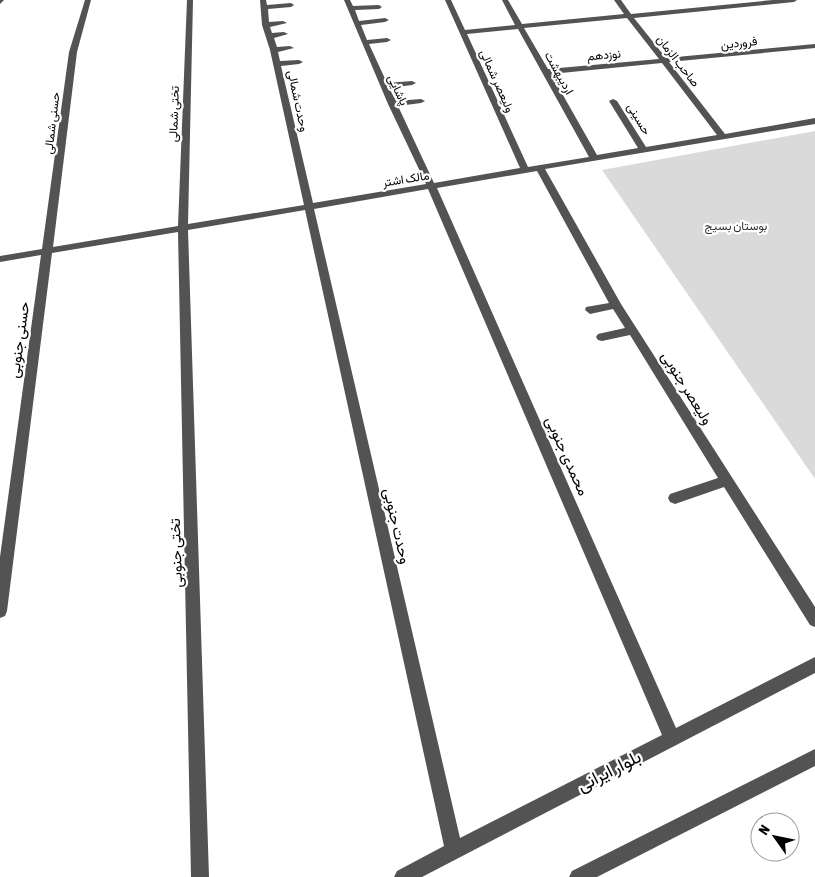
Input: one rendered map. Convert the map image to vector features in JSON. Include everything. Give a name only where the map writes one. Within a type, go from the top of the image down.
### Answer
[{"type":"street","name":"حسنی شمالی","points":[[48,251],[74,52],[88,0]]},
{"type":"street","name":"تختی شمالی","points":[[183,228],[190,0]]},
{"type":"street","name":"ولیعصر شمالی","points":[[448,0],[525,170]]},
{"type":"street","name":"اردیبهشت","points":[[505,0],[594,158]]},
{"type":"street","name":"صاحب الزمان","points":[[617,0],[722,136]]},
{"type":"street","points":[[462,32],[794,0]]},
{"type":"street","points":[[264,3],[291,5]]},
{"type":"street","name":"وحدت شمالی","points":[[264,3],[266,25],[274,50],[308,208]]},
{"type":"street","points":[[349,4],[379,7]]},
{"type":"street","name":"پاشایی","points":[[349,4],[364,42],[432,188]]},
{"type":"street","points":[[356,23],[385,20]]},
{"type":"street","points":[[266,25],[282,23]]},
{"type":"street","points":[[270,36],[284,34]]},
{"type":"street","points":[[364,42],[387,40]]},
{"type":"street","name":"فروردین","points":[[664,62],[815,46]]},
{"type":"street","points":[[274,50],[290,48]]},
{"type":"street","points":[[277,64],[299,62]]},
{"type":"street","name":"نوزدهم","points":[[546,72],[664,62]]},
{"type":"street","points":[[384,86],[412,83]]},
{"type":"street","points":[[392,104],[421,101]]},
{"type":"street","name":"حسینی","points":[[613,101],[643,150]]},
{"type":"street","name":"مالک اشتر","points":[[0,259],[432,188],[525,170],[815,121]]},
{"type":"street","name":"ولیعصر جنوبی","points":[[540,168],[616,305],[815,620]]},
{"type":"street","name":"محمدی جنوبی","points":[[432,188],[672,738]]},
{"type":"street","name":"وحدت جنوبی","points":[[308,208],[454,850]]},
{"type":"street","name":"تختی جنوبی","points":[[183,228],[200,877]]},
{"type":"street","name":"حسنی جنوبی","points":[[0,611],[48,251]]},
{"type":"street","points":[[590,310],[616,305]]},
{"type":"street","points":[[602,337],[632,331]]},
{"type":"street","points":[[675,498],[727,481]]},
{"type":"street","name":"بلوار ایرانی","points":[[403,877],[815,665]]},
{"type":"street","points":[[578,877],[815,757]]},
{"type":"green space","name":"بوستان بسیج","points":[[815,131],[815,479],[602,170]]}]
